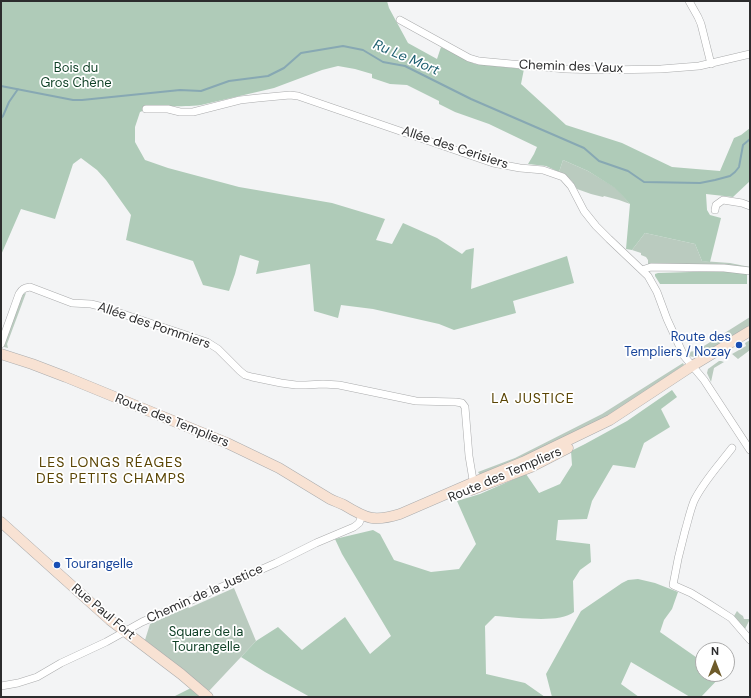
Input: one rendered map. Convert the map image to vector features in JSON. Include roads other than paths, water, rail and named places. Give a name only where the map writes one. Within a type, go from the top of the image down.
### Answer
[{"type":"main road","name":"Route des Templiers","points":[[1,354],[59,374],[227,443],[279,468],[337,503],[340,508],[361,518],[368,524],[374,524],[389,522],[447,499],[610,420],[750,331]]},
{"type":"main road","name":"Route des Templiers","points":[[694,368],[750,337]]},
{"type":"main road","name":"Rue Paul Fort","points":[[1,522],[110,620],[181,674],[208,697]]},
{"type":"street","points":[[689,1],[701,24],[711,64]]},
{"type":"street","name":"Chemin des Vaux","points":[[400,20],[469,58],[479,61],[605,70],[699,66],[750,54]]},
{"type":"street","name":"Allée des Cerisiers","points":[[146,109],[168,109],[180,112],[193,112],[240,100],[290,95],[298,96],[493,163],[520,168],[543,170],[563,177],[571,186],[584,210],[596,226],[648,276],[657,292],[667,319],[684,356],[704,380],[750,450]]},
{"type":"street","points":[[715,210],[716,205],[723,200],[750,206]]},
{"type":"street","points":[[642,270],[651,267],[724,268],[750,271]]},
{"type":"street","name":"Allée des Pommiers","points":[[1,344],[19,294],[22,290],[30,287],[72,303],[99,306],[207,342],[218,349],[245,375],[252,377],[281,383],[331,384],[416,401],[462,403],[465,406],[469,456],[475,485]]},
{"type":"street","points":[[732,448],[716,468],[694,501],[677,559],[672,586],[691,593],[731,618],[750,640]]},
{"type":"street","name":"Chemin de la Justice","points":[[1,686],[18,684],[37,677],[142,622],[262,570],[316,543],[354,527],[361,518]]},
{"type":"waterway","name":"Ru Le Mort","points":[[1,86],[73,100],[180,90],[201,91],[229,81],[268,76],[284,68],[301,53],[343,46],[363,50],[383,62],[405,66],[471,99],[584,148],[599,161],[628,171],[644,182],[700,183],[730,176],[739,167],[743,145],[750,139]]},
{"type":"waterway","name":"Ru Le Mort","points":[[1,118],[18,89]]},
{"type":"place","name":"Route des Templiers / Nozay","points":[[739,345]]},
{"type":"place","name":"Tourangelle","points":[[57,565]]},
{"type":"district","name":"LA JUSTICE","points":[[533,399]]},
{"type":"district","name":"LES LONGS RÉAGES DES PETITS CHAMPS","points":[[111,472]]},
{"type":"park label","name":"Bois du Gros Chêne","points":[[76,76]]},
{"type":"park label","name":"Square de la Tourangelle","points":[[206,640]]}]
